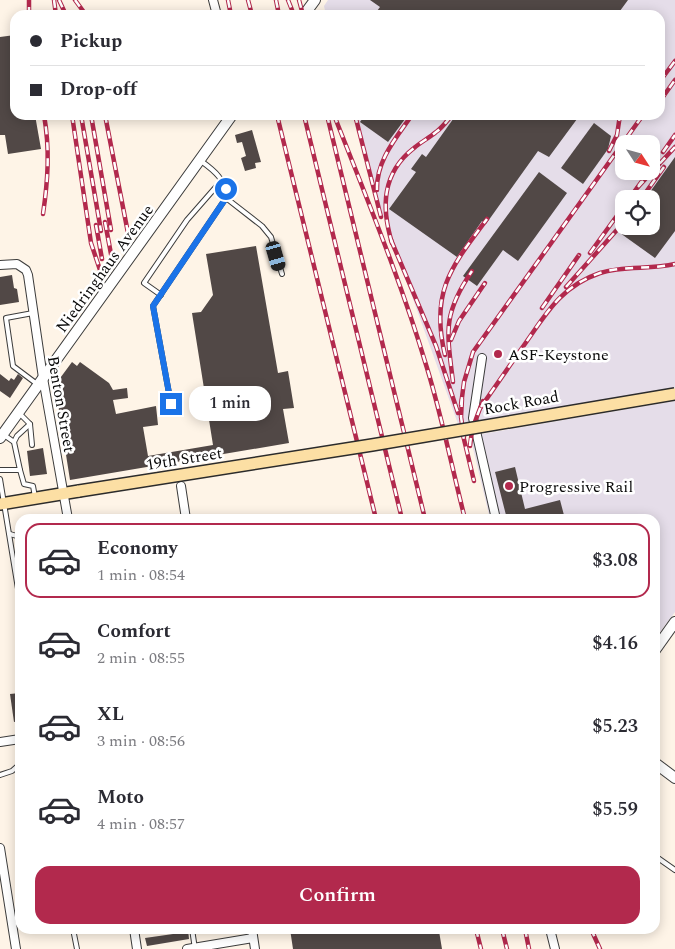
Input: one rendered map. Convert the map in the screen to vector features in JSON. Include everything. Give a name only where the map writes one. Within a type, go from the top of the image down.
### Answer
[{"type":"main road","name":"Rock Road","points":[[372,445],[675,394]]},
{"type":"main road","name":"19th Street","points":[[2,503],[372,445]]},
{"type":"street","name":"Niedringhaus Avenue","points":[[1,436],[228,120]]},
{"type":"street","name":"Benton Street","points":[[0,265],[12,263],[22,266],[28,275],[40,381],[67,514]]},
{"type":"street","points":[[482,358],[474,418],[495,514]]},
{"type":"street","points":[[181,486],[185,514]]},
{"type":"street","points":[[660,644],[673,628]]},
{"type":"street","points":[[0,742],[15,740]]},
{"type":"street","points":[[660,768],[675,778]]},
{"type":"street","points":[[0,848],[16,949]]},
{"type":"street","points":[[135,934],[137,949]]},
{"type":"street","points":[[253,934],[255,949]]},
{"type":"street","points":[[551,934],[555,949]]},
{"type":"street","points":[[192,949],[253,938]]},
{"type":"lane","points":[[171,404],[153,306],[226,198],[226,189],[222,180],[217,173],[199,160]]},
{"type":"lane","points":[[160,295],[144,283],[187,220],[222,180]]},
{"type":"lane","points":[[226,198],[262,226],[271,237],[282,274]]},
{"type":"lane","points":[[33,313],[6,318],[13,366],[40,381]]},
{"type":"lane","points":[[18,412],[30,424],[32,445]]},
{"type":"lane","points":[[30,424],[14,442],[24,484],[33,486],[35,498]]},
{"type":"lane","points":[[1,436],[14,442]]},
{"type":"lane","points":[[0,470],[20,470]]},
{"type":"lane","points":[[0,479],[2,503],[10,534],[15,568]]},
{"type":"lane","points":[[10,534],[15,536]]},
{"type":"lane","points":[[0,775],[15,768]]},
{"type":"lane","points":[[660,860],[675,870]]},
{"type":"lane","points":[[75,934],[77,949]]},
{"type":"lane","points":[[192,934],[192,949]]},
{"type":"shaded area","points":[[328,0],[675,0],[675,388],[458,424],[373,188],[354,120],[665,120],[665,10],[325,10],[324,6]]},
{"type":"shaded area","points":[[675,401],[675,612],[660,632],[660,514],[489,514],[470,436]]},
{"type":"building","points":[[370,0],[628,0],[621,10],[378,10],[380,7]]},
{"type":"building","points":[[10,36],[10,120],[36,120],[41,149],[8,154],[5,135],[0,135],[0,37]]},
{"type":"building","points":[[361,120],[404,120],[388,142],[360,122]]},
{"type":"building","points":[[452,120],[576,120],[549,157],[538,151],[486,224],[482,221],[457,257],[389,209],[416,172],[411,169],[422,154],[426,157]]},
{"type":"building","points":[[594,123],[611,136],[608,149],[583,184],[561,168]]},
{"type":"building","points":[[252,130],[261,162],[255,163],[256,168],[245,171],[241,158],[246,156],[242,142],[237,143],[235,135]]},
{"type":"building","points":[[675,157],[675,231],[655,258],[623,235],[660,235],[660,190],[651,190]]},
{"type":"building","points":[[539,172],[567,193],[518,261],[503,250],[477,286],[463,276]]},
{"type":"building","points":[[256,246],[278,373],[288,371],[294,408],[283,409],[289,443],[70,480],[55,385],[72,362],[77,366],[80,362],[109,383],[113,390],[127,388],[128,398],[113,400],[116,414],[156,406],[158,425],[143,427],[148,456],[213,445],[192,313],[201,312],[213,295],[206,254]]},
{"type":"building","points":[[12,275],[19,302],[0,305],[0,277]]},
{"type":"building","points":[[0,374],[9,381],[11,378],[14,380],[18,374],[23,378],[10,398],[0,391]]},
{"type":"building","points":[[43,448],[47,474],[30,476],[27,451]]},
{"type":"building","name":"Progressive Rail","points":[[515,467],[525,509],[560,500],[564,514],[506,514],[495,472]]},
{"type":"building","points":[[10,694],[15,694],[14,722]]},
{"type":"building","points":[[188,934],[189,939],[147,946],[145,938]]},
{"type":"building","points":[[291,934],[440,934],[442,949],[293,949]]},
{"type":"railway","points":[[29,0],[29,10]]},
{"type":"railway","points":[[54,0],[55,10]]},
{"type":"railway","points":[[59,0],[64,10]]},
{"type":"railway","points":[[75,0],[82,10]]},
{"type":"railway","points":[[228,0],[230,10]]},
{"type":"railway","points":[[248,0],[251,10]]},
{"type":"railway","points":[[276,0],[278,10]]},
{"type":"railway","points":[[288,0],[292,10]]},
{"type":"railway","points":[[299,0],[302,10]]},
{"type":"railway","points":[[665,74],[675,61]]},
{"type":"railway","points":[[665,94],[675,80]]},
{"type":"railway","points":[[43,214],[48,165],[45,120]]},
{"type":"railway","points":[[73,120],[91,243],[100,270]]},
{"type":"railway","points":[[82,120],[101,231]]},
{"type":"railway","points":[[92,120],[111,230]]},
{"type":"railway","points":[[106,120],[128,233]]},
{"type":"railway","points":[[278,120],[375,514]]},
{"type":"railway","points":[[305,120],[401,514]]},
{"type":"railway","points":[[328,120],[424,514]]},
{"type":"railway","points":[[336,120],[383,240],[417,336],[437,405],[464,514]]},
{"type":"railway","points":[[356,120],[381,217]]},
{"type":"railway","points":[[377,190],[383,160],[409,120]]},
{"type":"railway","points":[[392,243],[386,216],[387,191],[390,180],[403,158],[447,120]]},
{"type":"railway","points":[[609,151],[617,135],[619,120]]},
{"type":"railway","points":[[461,405],[464,382],[473,352],[639,120]]},
{"type":"railway","points":[[663,152],[675,135]]},
{"type":"railway","points":[[638,187],[675,147]]},
{"type":"railway","points":[[647,190],[664,167]]},
{"type":"railway","points":[[636,190],[642,181]]},
{"type":"railway","points":[[590,253],[615,218]]},
{"type":"railway","points":[[445,355],[440,314],[442,297],[454,267],[487,219]]},
{"type":"railway","points":[[105,222],[111,254]]},
{"type":"railway","points":[[96,225],[102,259]]},
{"type":"railway","points":[[566,287],[615,232]]},
{"type":"railway","points":[[391,240],[436,346],[458,413]]},
{"type":"railway","points":[[542,308],[579,255]]},
{"type":"railway","points":[[481,407],[546,314],[563,294],[586,279],[600,273],[628,268],[675,264]]},
{"type":"railway","points":[[453,382],[448,337],[451,312],[462,286],[472,271]]},
{"type":"railway","points":[[451,340],[459,321],[485,283]]},
{"type":"railway","points":[[462,399],[461,417],[464,437]]},
{"type":"railway","points":[[470,446],[473,429],[483,401]]},
{"type":"railway","points":[[462,431],[474,481]]},
{"type":"railway","points":[[477,934],[481,949]]},
{"type":"railway","points":[[503,934],[507,949]]},
{"type":"railway","points":[[526,934],[529,949]]},
{"type":"railway","points":[[593,934],[600,949]]},
{"type":"place","name":"ASF-Keystone","points":[[498,354]]},
{"type":"place","name":"Progressive Rail","points":[[509,486]]},
{"type":"route","points":[[171,404],[153,306],[226,198],[226,189]]}]
